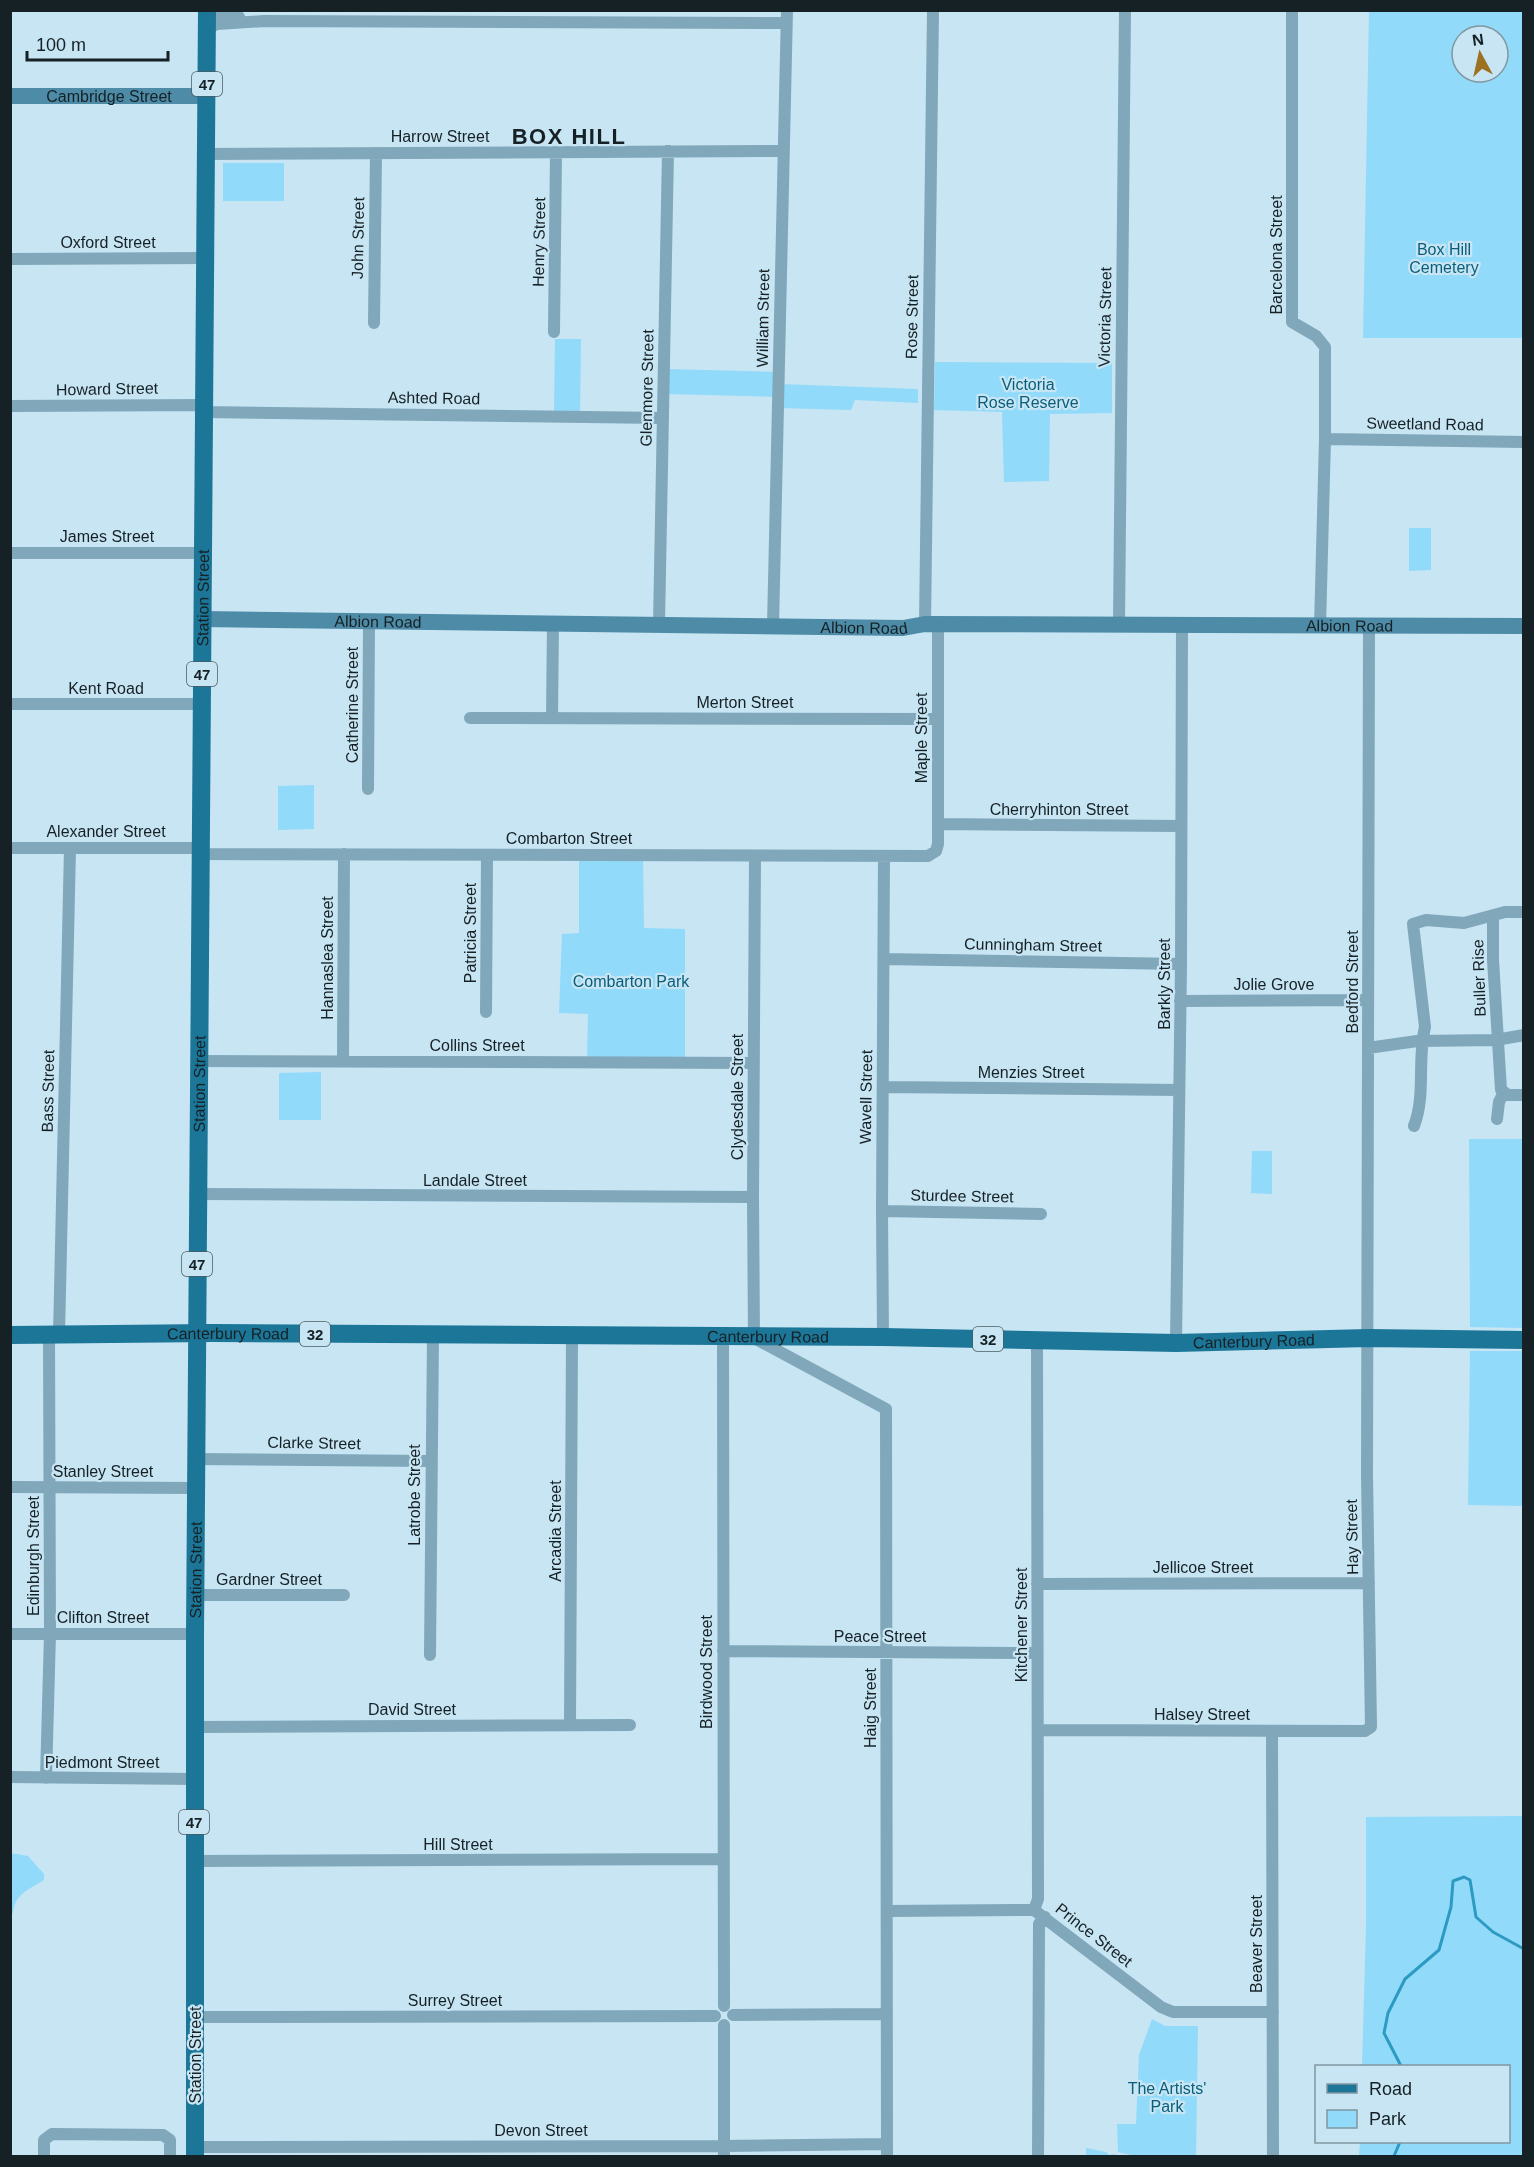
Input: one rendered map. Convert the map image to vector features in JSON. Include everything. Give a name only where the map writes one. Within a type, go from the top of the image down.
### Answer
[{"type":"main road","name":"Station Street","points":[[195,2152],[194,1727],[207,10]]},
{"type":"main road","name":"Canterbury Road","points":[[10,1335],[197,1333],[883,1337],[1176,1342],[1368,1338],[1524,1340]]},
{"type":"street","points":[[212,10],[219,15],[265,16],[787,17]]},
{"type":"street","name":"Rose Street","points":[[931,625],[933,10]]},
{"type":"street","name":"Victoria Street","points":[[1119,624],[1125,10]]},
{"type":"street","name":"Barcelona Street","points":[[1292,10],[1292,322],[1316,336],[1325,347],[1320,627]]},
{"type":"street","points":[[207,29],[217,24],[265,16]]},
{"type":"street","name":"William Street","points":[[773,626],[787,17]]},
{"type":"street","name":"Cambridge Street","points":[[10,96],[207,96]]},
{"type":"street","name":"Harrow Street","points":[[205,154],[783,150]]},
{"type":"street","name":"Glenmore Street","points":[[659,624],[668,151]]},
{"type":"street","name":"Henry Street","points":[[554,332],[556,152]]},
{"type":"street","name":"John Street","points":[[374,323],[376,153]]},
{"type":"street","name":"Oxford Street","points":[[10,259],[205,258]]},
{"type":"street","name":"Howard Street","points":[[10,406],[204,408]]},
{"type":"street","name":"Ashted Road","points":[[204,408],[663,418]]},
{"type":"street","name":"Sweetland Road","points":[[1325,439],[1524,442]]},
{"type":"street","name":"James Street","points":[[10,552],[203,553]]},
{"type":"street","name":"Albion Road","points":[[202,619],[903,628],[931,625],[1119,624],[1320,627],[1524,626]]},
{"type":"street","name":"Catherine Street","points":[[368,789],[369,621]]},
{"type":"street","points":[[552,718],[553,622]]},
{"type":"street","name":"Maple Street","points":[[931,625],[937,719],[938,844],[936,851]]},
{"type":"street","name":"Barkly Street","points":[[1176,1342],[1181,964],[1182,625]]},
{"type":"street","name":"Bedford Street","points":[[1368,1338],[1369,626]]},
{"type":"street","name":"Kent Road","points":[[10,704],[202,704]]},
{"type":"street","name":"Merton Street","points":[[470,718],[937,719]]},
{"type":"street","name":"Cherryhinton Street","points":[[938,824],[1180,826]]},
{"type":"street","name":"Alexander Street","points":[[10,848],[201,851]]},
{"type":"street","name":"Bass Street","points":[[54,1335],[70,848]]},
{"type":"street","name":"Combarton Street","points":[[201,851],[755,856],[928,856],[936,851]]},
{"type":"street","name":"Hannaslea Street","points":[[343,1061],[344,854]]},
{"type":"street","name":"Patricia Street","points":[[486,855],[486,1012]]},
{"type":"street","name":"Clydesdale Street","points":[[754,1338],[755,856]]},
{"type":"street","name":"Wavell Street","points":[[883,1337],[884,856]]},
{"type":"street","points":[[1414,1126],[1419,1112],[1422,1041],[1425,1027],[1413,924],[1426,920],[1464,922],[1505,912],[1524,912]]},
{"type":"street","name":"Buller Rise","points":[[1493,915],[1498,1076],[1501,1090],[1504,1092]]},
{"type":"street","name":"Cunningham Street","points":[[884,959],[1181,964]]},
{"type":"street","name":"Jolie Grove","points":[[1180,1001],[1368,1000]]},
{"type":"street","points":[[1368,1048],[1422,1041],[1498,1040],[1524,1035]]},
{"type":"street","name":"Collins Street","points":[[199,1061],[754,1063]]},
{"type":"street","name":"Menzies Street","points":[[883,1087],[1179,1090]]},
{"type":"street","points":[[1497,1119],[1499,1102],[1504,1092],[1508,1095],[1524,1095]]},
{"type":"street","name":"Landale Street","points":[[198,1194],[753,1197]]},
{"type":"street","name":"Sturdee Street","points":[[882,1211],[1041,1214]]},
{"type":"street","name":"Edinburgh Street","points":[[46,1778],[50,1634],[49,1487],[54,1335]]},
{"type":"street","name":"Latrobe Street","points":[[430,1656],[433,1335]]},
{"type":"street","name":"Arcadia Street","points":[[570,1725],[572,1336]]},
{"type":"street","name":"Birdwood Street","points":[[723,1337],[724,2151]]},
{"type":"street","name":"Haig Street","points":[[754,1338],[886,1409],[887,2157]]},
{"type":"street","name":"Hay Street","points":[[1365,1731],[1371,1726],[1368,1338]]},
{"type":"street","name":"Kitchener Street","points":[[1034,1910],[1038,1899],[1037,1340]]},
{"type":"street","name":"Clarke Street","points":[[196,1458],[431,1461]]},
{"type":"street","name":"Stanley Street","points":[[10,1487],[196,1488]]},
{"type":"street","name":"Jellicoe Street","points":[[1037,1584],[1369,1583]]},
{"type":"street","name":"Gardner Street","points":[[195,1595],[344,1595]]},
{"type":"street","name":"Clifton Street","points":[[10,1634],[195,1634]]},
{"type":"street","name":"Peace Street","points":[[723,1651],[1037,1653]]},
{"type":"street","name":"David Street","points":[[194,1727],[630,1725]]},
{"type":"street","name":"Halsey Street","points":[[1038,1730],[1365,1731]]},
{"type":"street","name":"Beaver Street","points":[[1272,1731],[1273,2157]]},
{"type":"street","name":"Piedmont Street","points":[[10,1777],[194,1779]]},
{"type":"street","name":"Hill Street","points":[[194,1861],[723,1859]]},
{"type":"street","name":"Prince Street","points":[[887,1911],[1034,1910],[1161,2007],[1173,2012],[1273,2012]]},
{"type":"street","points":[[1038,2157],[1040,1924],[1045,1917]]},
{"type":"street","name":"Surrey Street","points":[[195,2017],[887,2014]]},
{"type":"street","points":[[44,2157],[44,2140],[52,2134],[163,2135],[170,2140],[170,2157]]},
{"type":"street","name":"Devon Street","points":[[195,2152],[724,2151],[887,2144]]},
{"type":"green space","name":"Box Hill Cemetery","points":[[1369,11],[1523,11],[1523,338],[1363,338]]},
{"type":"green space","points":[[223,163],[284,163],[284,201],[223,201]]},
{"type":"green space","points":[[555,339],[581,339],[580,414],[554,413]]},
{"type":"green space","name":"Victoria Rose Reserve","points":[[935,362],[1112,363],[1112,413],[1050,414],[1049,481],[1004,482],[1002,412],[934,410]]},
{"type":"green space","points":[[667,369],[779,372],[779,384],[918,389],[918,403],[855,400],[851,410],[778,408],[778,397],[667,394]]},
{"type":"green space","points":[[1409,528],[1431,528],[1431,570],[1409,571]]},
{"type":"green space","points":[[314,785],[314,829],[278,830],[278,786]]},
{"type":"green space","name":"Combarton Park","points":[[579,855],[643,855],[644,928],[685,929],[685,1063],[587,1062],[588,1014],[559,1013],[562,934],[579,933]]},
{"type":"green space","points":[[321,1072],[321,1120],[279,1120],[279,1073]]},
{"type":"green space","points":[[1469,1139],[1523,1139],[1523,1328],[1470,1327]]},
{"type":"green space","points":[[1252,1151],[1272,1151],[1272,1194],[1251,1193]]},
{"type":"green space","points":[[1470,1351],[1523,1351],[1523,1506],[1468,1505]]},
{"type":"green space","points":[[1523,1816],[1523,2156],[1359,2156],[1360,2143],[1510,2143],[1510,2065],[1362,2065],[1366,1817]]},
{"type":"green space","points":[[10,1853],[28,1856],[44,1874],[44,1880],[20,1896],[11,1914]]},
{"type":"green space","name":"The Artists' Park","points":[[1152,2019],[1165,2026],[1198,2026],[1196,2156],[1135,2156],[1118,2152],[1117,2124],[1136,2124],[1139,2055]]},
{"type":"green space","points":[[1086,2148],[1106,2152],[1109,2155],[1119,2156],[1086,2156]]},
{"type":"waterway","points":[[1400,2065],[1384,2033],[1388,2013],[1405,1979],[1439,1950],[1451,1907],[1453,1881],[1464,1877],[1470,1880],[1476,1917],[1493,1932],[1524,1949]]},
{"type":"waterway","points":[[1394,2156],[1400,2143]]},
{"type":"district","name":"BOX HILL","points":[[569,136]]}]
